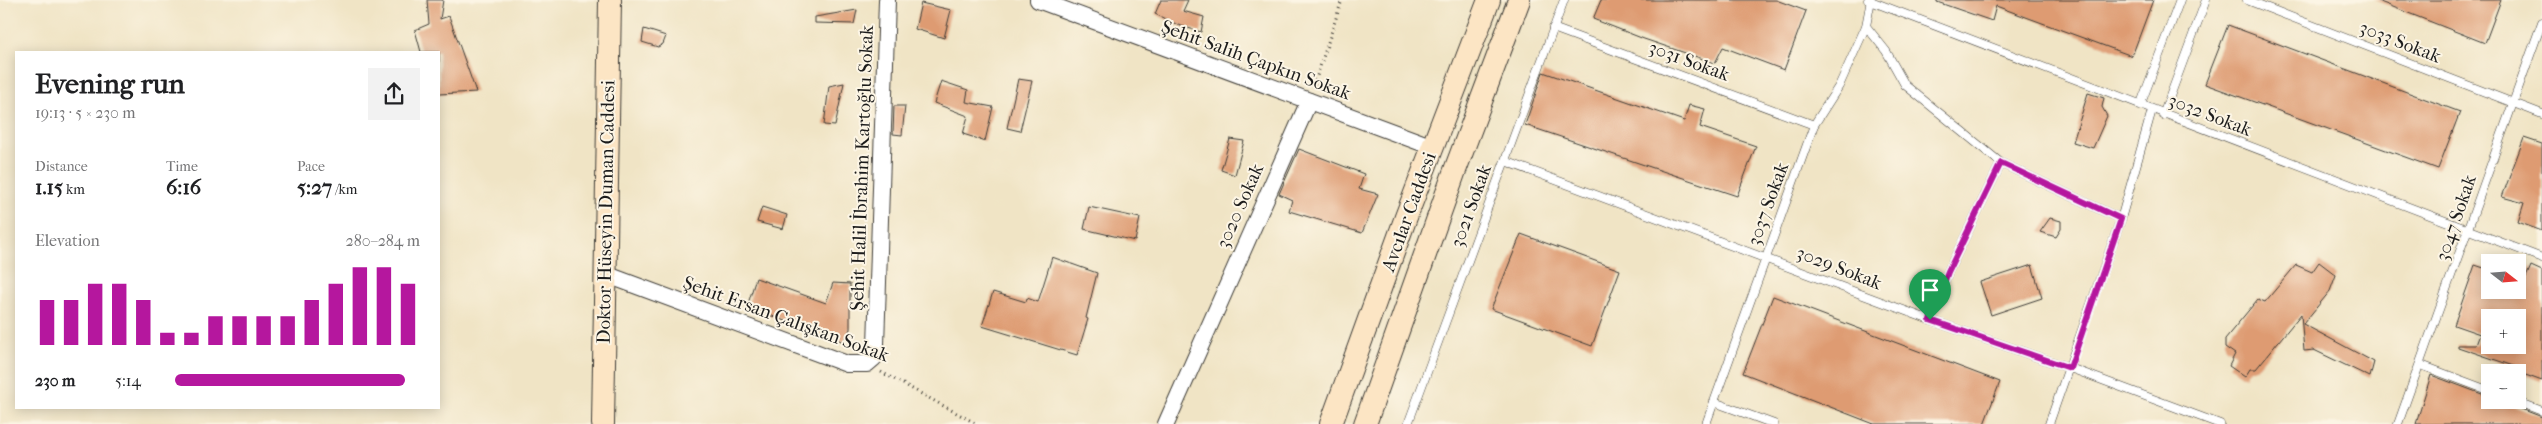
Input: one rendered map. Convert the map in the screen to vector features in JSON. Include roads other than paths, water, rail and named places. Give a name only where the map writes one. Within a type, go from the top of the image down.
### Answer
[{"type":"main road","name":"Doktor Hüseyin Duman Caddesi","points":[[603,424],[610,0]]},
{"type":"main road","name":"Avcılar Caddesi","points":[[1331,424],[1489,0]]},
{"type":"main road","name":"Avcılar Caddesi","points":[[1365,424],[1454,173],[1519,0]]},
{"type":"street","name":"Şehit Halil İbrahim Kartoğlu Sokak","points":[[867,364],[874,358],[876,345],[887,0]]},
{"type":"street","name":"Şehit Salih Çapkın Sokak","points":[[1038,0],[1433,147]]},
{"type":"street","name":"3020 Sokak","points":[[1166,424],[1309,101]]},
{"type":"street","name":"Şehit Ersan Çalışkan Sokak","points":[[605,274],[847,364],[867,364]]},
{"type":"lane","name":"3021 Sokak","points":[[1408,424],[1564,0]]},
{"type":"lane","name":"3032 Sokak","points":[[1870,0],[2163,115],[2542,258]]},
{"type":"lane","name":"3037 Sokak","points":[[1706,424],[1814,125],[1839,86],[1866,26],[1870,0]]},
{"type":"lane","points":[[2140,106],[2180,0]]},
{"type":"lane","points":[[2163,115],[2206,0]]},
{"type":"lane","name":"3033 Sokak","points":[[2246,0],[2542,114]]},
{"type":"lane","name":"3047 Sokak","points":[[2398,424],[2421,365],[2542,22]]},
{"type":"lane","points":[[1866,26],[1886,51],[1905,85],[2001,163],[2121,219]]},
{"type":"lane","name":"3031 Sokak","points":[[1553,28],[1814,125]]},
{"type":"lane","points":[[2049,424],[2121,219],[2152,110]]},
{"type":"lane","name":"3029 Sokak","points":[[1505,160],[1930,320],[2070,368],[2220,424]]},
{"type":"lane","points":[[1930,320],[1948,272],[2001,163]]},
{"type":"lane","points":[[2421,365],[2481,388]]},
{"type":"lane","points":[[1714,402],[1774,424]]},
{"type":"lane","points":[[2526,405],[2542,411]]}]
